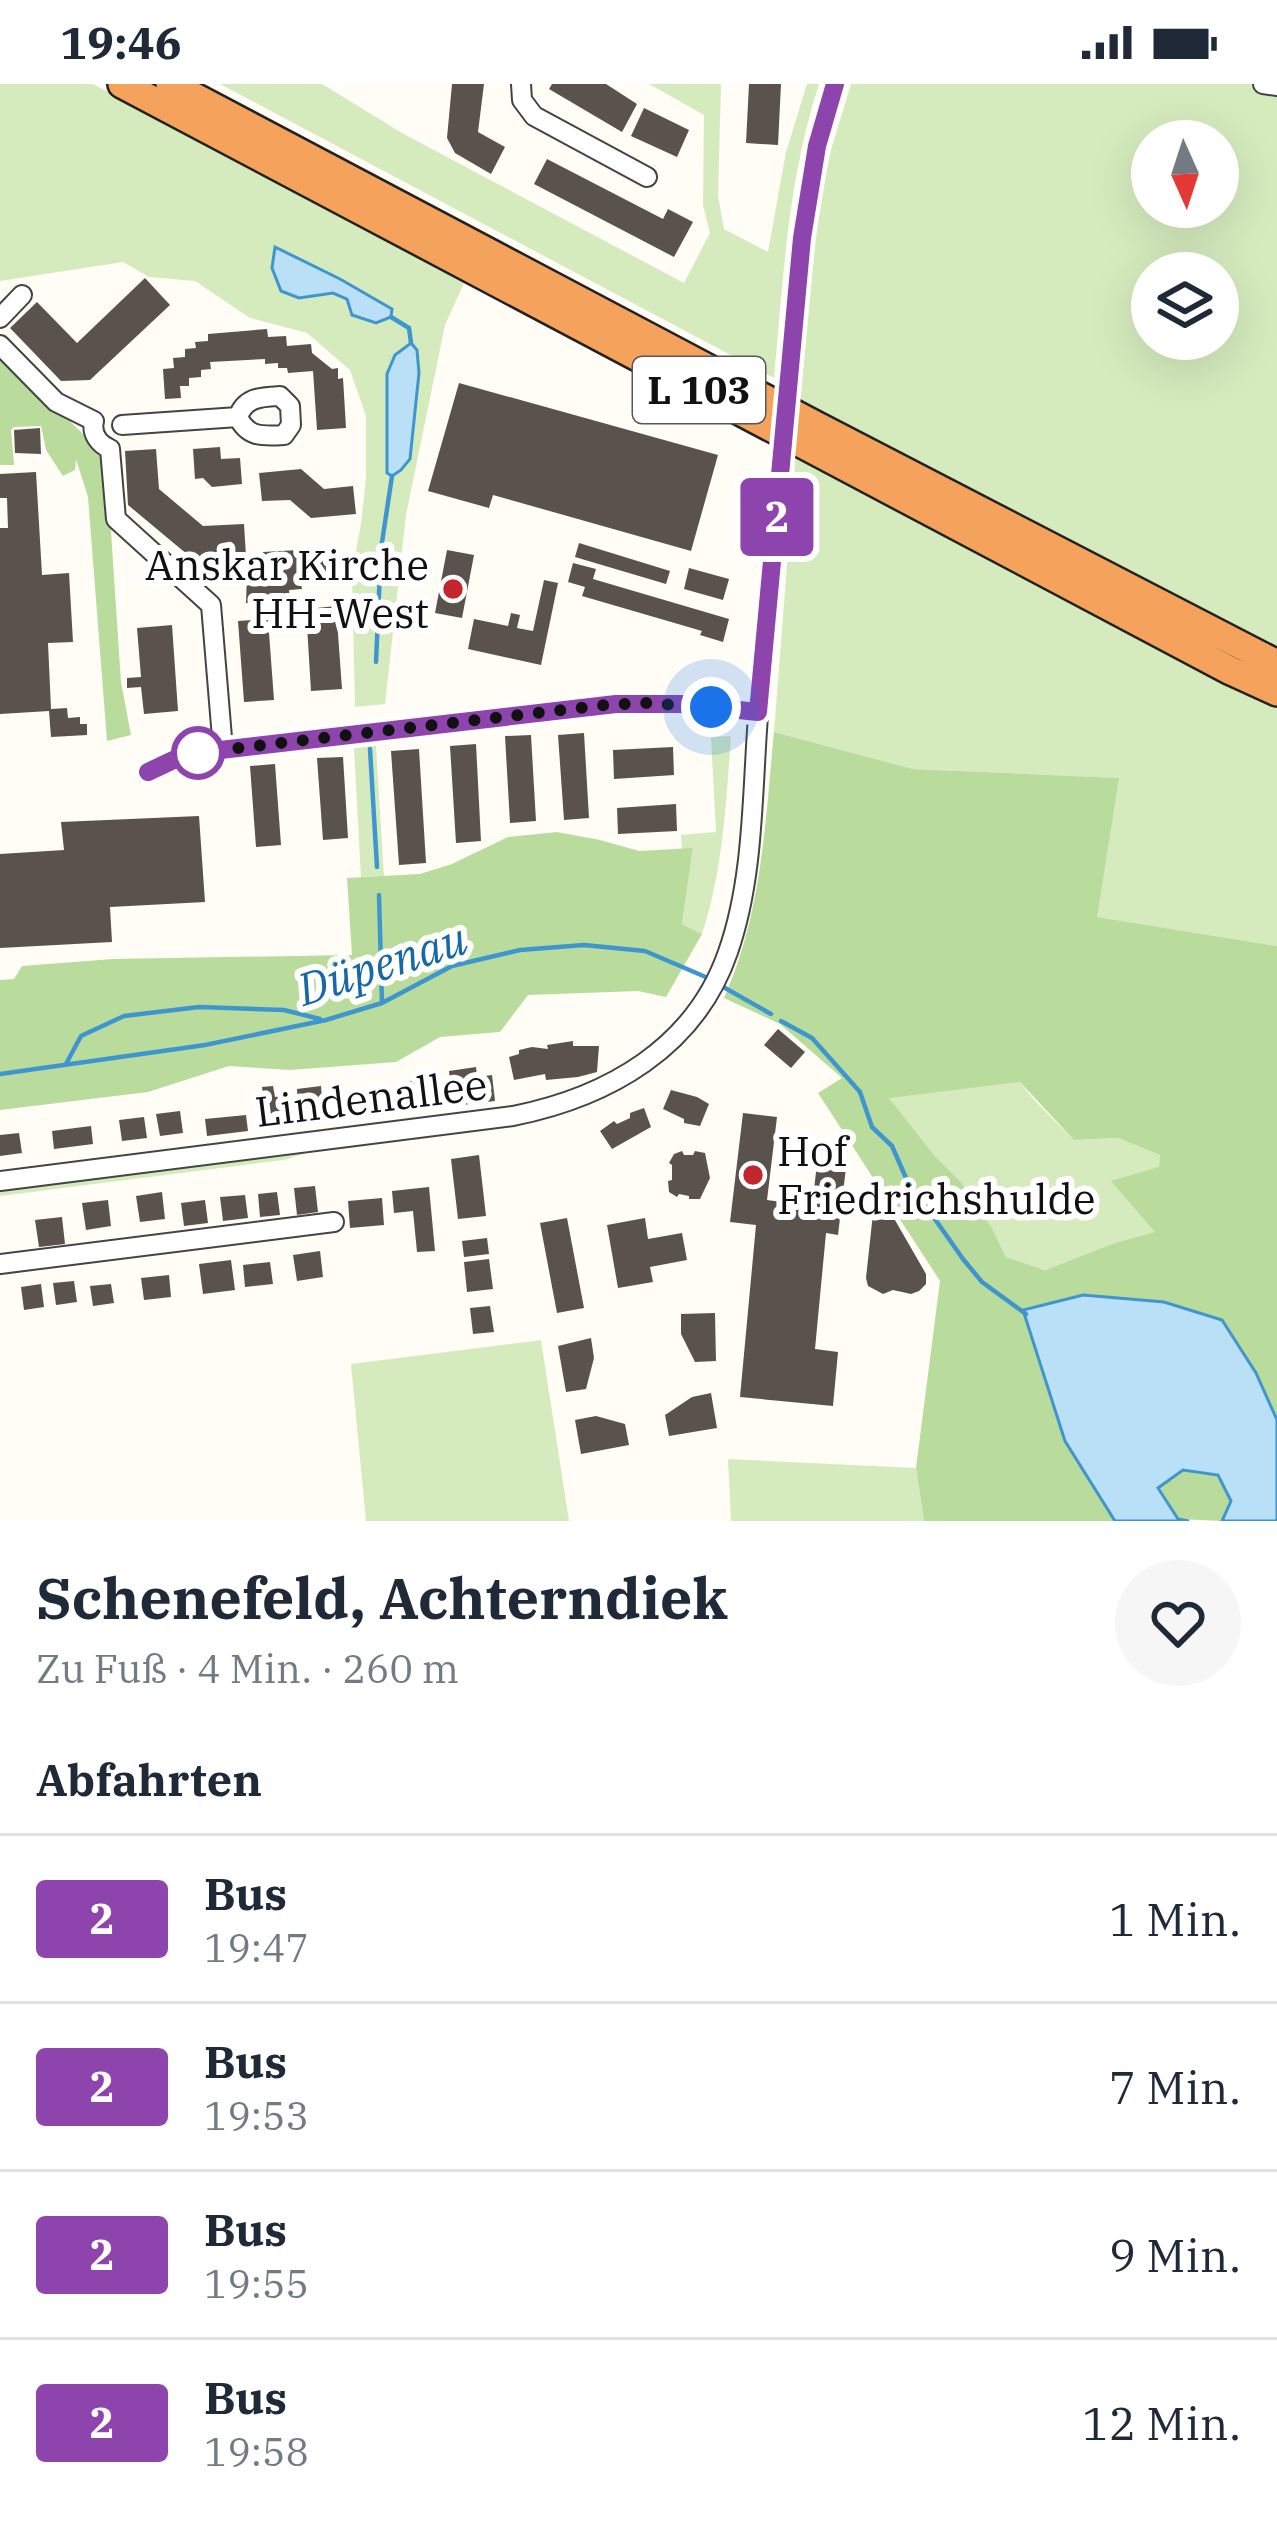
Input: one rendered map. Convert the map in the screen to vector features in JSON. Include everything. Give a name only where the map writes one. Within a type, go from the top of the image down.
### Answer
[{"type":"highway","name":"L 103","points":[[122,84],[1277,692]]},
{"type":"highway","name":"L 103","points":[[170,84],[1277,664]]},
{"type":"street","points":[[521,84],[522,100],[534,116],[646,178]]},
{"type":"street","name":"Lindenallee","points":[[0,1181],[550,1109],[629,1075],[690,1019],[727,956],[745,878],[806,207],[835,84]]},
{"type":"street","points":[[1263,84],[1277,86]]},
{"type":"street","points":[[0,318],[22,295]]},
{"type":"street","points":[[0,345],[56,402],[94,421]]},
{"type":"street","points":[[112,414],[122,425],[122,438],[110,449],[94,434],[94,421],[100,415],[112,414]]},
{"type":"street","points":[[122,425],[238,417]]},
{"type":"street","points":[[110,449],[116,519],[211,605],[223,750]]},
{"type":"street","points":[[148,772],[186,754],[616,704],[681,704],[758,712]]},
{"type":"street","points":[[0,1264],[334,1222]]},
{"type":"green space","points":[[0,84],[93,84],[465,281],[445,325],[406,515],[385,704],[355,707],[352,572],[366,478],[366,416],[350,370],[307,333],[250,318],[195,281],[149,277],[123,262],[0,281]]},
{"type":"green space","points":[[220,84],[322,84],[402,133],[684,283],[710,233],[703,205],[704,115],[649,84],[721,84],[718,196],[724,229],[768,252],[786,152],[807,84],[819,84],[794,192],[774,378]]},
{"type":"green space","points":[[851,84],[1277,84],[1277,946],[1096,917],[1118,778],[913,769],[774,732],[819,209]]},
{"type":"green space","points":[[0,354],[106,456],[121,682],[131,735],[107,741],[88,497],[76,459],[75,470],[63,476],[46,450],[41,426],[14,427],[14,465],[0,465]]},
{"type":"green space","points":[[774,732],[913,769],[1119,778],[1097,917],[1277,946],[1277,1420],[1256,1373],[1083,1295],[1024,1311],[1065,1441],[1115,1521],[924,1521],[916,1468],[940,1281],[818,1093],[842,1078],[780,1024],[724,998],[754,901]],"holes":[[[1020,1082],[1074,1140],[1118,1138],[1160,1155],[1159,1167],[1111,1181],[1155,1232],[1045,1270],[1006,1257],[961,1182],[889,1098]]]},
{"type":"green space","points":[[731,736],[719,861],[702,934],[682,924],[693,849],[682,849],[681,835],[716,832],[711,737]]},
{"type":"green space","points":[[376,746],[384,876],[361,877],[354,748]]},
{"type":"green space","points":[[557,832],[639,851],[693,848],[682,924],[702,934],[666,997],[638,991],[528,995],[500,1032],[440,1037],[396,1062],[290,1070],[229,1066],[148,1092],[0,1110],[0,980],[14,979],[22,966],[113,959],[352,955],[347,878],[420,874],[508,837]]},
{"type":"green space","points":[[1020,1082],[1074,1140],[1118,1138],[1160,1155],[1156,1233],[1045,1270],[1006,1257],[961,1182],[888,1097]]},
{"type":"green space","points":[[318,1149],[284,1160],[0,1196],[0,1187]]},
{"type":"green space","points":[[541,1340],[569,1521],[366,1521],[351,1364]]},
{"type":"green space","points":[[728,1459],[916,1468],[924,1521],[731,1521]]},
{"type":"green space","points":[[1183,1470],[1217,1475],[1231,1501],[1222,1521],[1178,1519],[1158,1488]]},
{"type":"water","points":[[275,247],[392,309],[391,317],[376,323],[352,315],[347,299],[333,293],[299,298],[281,291],[272,268]]},
{"type":"water","points":[[411,343],[417,350],[419,373],[410,459],[392,476],[387,473],[387,374],[395,355]]},
{"type":"water","points":[[1083,1295],[1164,1302],[1222,1320],[1256,1373],[1277,1420],[1277,1521],[1222,1521],[1231,1501],[1218,1475],[1183,1470],[1158,1488],[1178,1519],[1189,1521],[1115,1521],[1065,1441],[1023,1310]]},
{"type":"building","points":[[452,84],[484,84],[478,132],[505,147],[491,174],[455,153],[447,138]]},
{"type":"building","points":[[552,84],[606,84],[637,104],[622,132],[549,89]]},
{"type":"building","points":[[749,84],[781,84],[778,145],[746,143]]},
{"type":"building","points":[[644,108],[689,130],[677,157],[631,136]]},
{"type":"building","points":[[547,159],[663,219],[668,209],[693,222],[674,257],[534,184]]},
{"type":"building","points":[[145,278],[170,305],[90,380],[61,381],[10,328],[37,302],[77,343]]},
{"type":"building","points":[[267,329],[268,337],[286,336],[287,346],[311,344],[312,353],[332,369],[338,368],[338,379],[343,378],[346,428],[317,430],[313,371],[288,373],[278,363],[265,364],[265,359],[210,362],[211,369],[201,370],[201,377],[189,378],[189,386],[180,386],[181,398],[165,399],[163,369],[174,368],[173,358],[185,357],[185,349],[196,348],[195,342],[208,341],[208,334]]},
{"type":"building","points":[[459,383],[718,455],[691,551],[493,495],[489,508],[428,491]]},
{"type":"building","points":[[40,428],[41,454],[15,453],[14,430]]},
{"type":"building","points":[[220,447],[221,459],[240,458],[242,484],[212,487],[203,478],[195,479],[193,449]]},
{"type":"building","points":[[156,449],[159,489],[203,526],[244,524],[246,556],[194,560],[128,505],[125,451]]},
{"type":"building","points":[[301,469],[324,489],[353,486],[356,514],[311,518],[290,500],[262,501],[259,473]]},
{"type":"building","points":[[36,472],[42,575],[69,573],[73,642],[48,643],[51,709],[67,708],[68,718],[80,717],[80,724],[87,724],[87,735],[51,737],[49,711],[0,714],[0,528],[8,528],[0,474]]},
{"type":"building","points":[[579,543],[670,571],[666,584],[575,557]]},
{"type":"building","points":[[316,549],[316,555],[326,555],[327,564],[335,564],[336,580],[301,583],[302,589],[289,590],[290,599],[246,603],[247,573],[255,572],[254,561],[264,560],[263,552]]},
{"type":"building","points":[[447,550],[474,555],[462,618],[435,613]]},
{"type":"building","points":[[573,563],[596,569],[593,579],[729,619],[723,642],[700,635],[702,631],[582,596],[585,587],[568,582]]},
{"type":"building","points":[[689,568],[729,579],[723,600],[684,589]]},
{"type":"building","points":[[544,580],[558,583],[541,665],[468,649],[474,619],[508,626],[511,613],[520,615],[517,628],[533,631]]},
{"type":"building","points":[[336,606],[342,689],[311,691],[306,609]]},
{"type":"building","points":[[268,619],[274,700],[244,702],[238,621]]},
{"type":"building","points":[[172,625],[178,711],[144,714],[141,687],[127,688],[127,678],[141,677],[137,628]]},
{"type":"building","points":[[584,733],[589,818],[564,820],[558,735]]},
{"type":"building","points":[[531,735],[536,821],[510,823],[505,736]]},
{"type":"building","points":[[476,744],[481,841],[456,843],[450,746]]},
{"type":"building","points":[[673,747],[674,775],[614,779],[613,750]]},
{"type":"building","points":[[419,749],[426,863],[399,865],[391,751]]},
{"type":"building","points":[[343,757],[348,838],[323,840],[317,758]]},
{"type":"building","points":[[275,764],[281,845],[256,847],[250,766]]},
{"type":"building","points":[[676,804],[677,831],[618,834],[617,808]]},
{"type":"building","points":[[199,816],[205,902],[110,907],[112,942],[0,948],[0,854],[64,850],[61,822]]},
{"type":"building","points":[[778,1029],[805,1052],[791,1068],[764,1045]]},
{"type":"building","points":[[573,1041],[573,1046],[599,1046],[597,1072],[514,1080],[509,1057],[519,1050],[548,1049],[547,1045]]},
{"type":"building","points":[[476,1067],[477,1077],[492,1075],[495,1101],[453,1106],[449,1071]]},
{"type":"building","points":[[432,1078],[435,1101],[405,1105],[402,1082]]},
{"type":"building","points":[[273,1086],[275,1097],[288,1095],[291,1121],[267,1124],[262,1087]]},
{"type":"building","points":[[321,1086],[322,1099],[336,1098],[337,1115],[299,1116],[297,1089]]},
{"type":"building","points":[[388,1087],[391,1107],[351,1112],[348,1092]]},
{"type":"building","points":[[671,1090],[709,1104],[700,1126],[684,1123],[663,1109]]},
{"type":"building","points":[[644,1108],[651,1127],[612,1149],[600,1131]]},
{"type":"building","points":[[180,1111],[183,1133],[160,1136],[156,1114]]},
{"type":"building","points":[[743,1113],[777,1117],[767,1200],[812,1206],[819,1147],[848,1151],[838,1235],[826,1233],[815,1349],[838,1352],[833,1406],[740,1397],[756,1225],[730,1222]]},
{"type":"building","points":[[246,1115],[248,1131],[207,1136],[205,1119]]},
{"type":"building","points":[[144,1117],[147,1138],[122,1141],[119,1120]]},
{"type":"building","points":[[91,1126],[93,1144],[54,1149],[52,1131]]},
{"type":"building","points":[[19,1133],[22,1153],[0,1156],[0,1135]]},
{"type":"building","points":[[682,1151],[684,1155],[705,1153],[710,1178],[700,1199],[669,1192],[669,1163]]},
{"type":"building","points":[[479,1155],[486,1216],[458,1219],[451,1159]]},
{"type":"building","points":[[315,1186],[318,1212],[297,1215],[294,1188]]},
{"type":"building","points":[[429,1187],[435,1251],[417,1252],[413,1211],[394,1213],[392,1191]]},
{"type":"building","points":[[162,1192],[165,1219],[140,1222],[136,1196]]},
{"type":"building","points":[[277,1192],[280,1215],[260,1217],[258,1194]]},
{"type":"building","points":[[880,1194],[926,1274],[926,1284],[911,1294],[893,1290],[883,1294],[868,1286],[875,1195]]},
{"type":"building","points":[[245,1195],[248,1218],[223,1221],[220,1197]]},
{"type":"building","points":[[382,1198],[384,1225],[350,1228],[348,1201]]},
{"type":"building","points":[[108,1200],[111,1226],[86,1230],[82,1203]]},
{"type":"building","points":[[205,1200],[208,1223],[184,1226],[181,1203]]},
{"type":"building","points":[[62,1217],[65,1244],[39,1247],[35,1220]]},
{"type":"building","points":[[567,1218],[584,1308],[557,1313],[540,1223]]},
{"type":"building","points":[[645,1218],[648,1239],[682,1233],[687,1260],[650,1267],[653,1282],[618,1288],[607,1225]]},
{"type":"building","points":[[487,1238],[489,1254],[464,1257],[462,1241]]},
{"type":"building","points":[[320,1251],[323,1277],[297,1281],[293,1255]]},
{"type":"building","points":[[489,1259],[493,1289],[467,1292],[464,1262]]},
{"type":"building","points":[[231,1260],[235,1290],[203,1294],[199,1264]]},
{"type":"building","points":[[270,1262],[273,1284],[245,1287],[243,1265]]},
{"type":"building","points":[[169,1275],[171,1297],[144,1300],[141,1278]]},
{"type":"building","points":[[74,1281],[77,1302],[56,1305],[53,1283]]},
{"type":"building","points":[[41,1284],[44,1307],[24,1310],[21,1287]]},
{"type":"building","points":[[111,1284],[114,1303],[93,1306],[90,1286]]},
{"type":"building","points":[[490,1306],[494,1332],[473,1334],[470,1308]]},
{"type":"building","points":[[715,1313],[716,1361],[695,1362],[681,1334],[681,1314]]},
{"type":"building","points":[[591,1338],[594,1358],[586,1389],[566,1392],[558,1346]]},
{"type":"building","points":[[711,1393],[717,1428],[669,1436],[665,1415],[692,1397]]},
{"type":"building","points":[[596,1416],[625,1424],[629,1445],[581,1454],[575,1420]]},
{"type":"waterway","points":[[391,317],[409,328],[411,343]]},
{"type":"waterway","points":[[376,662],[381,549],[392,476]]},
{"type":"waterway","points":[[370,749],[377,867]]},
{"type":"waterway","points":[[379,895],[382,1003]]},
{"type":"waterway","name":"Düpenau","points":[[0,1074],[205,1045],[326,1020],[382,1003],[452,966],[520,950],[584,945],[645,951],[708,978]]},
{"type":"waterway","name":"Düpenau","points":[[718,984],[771,1014]]},
{"type":"waterway","points":[[66,1064],[81,1036],[124,1016],[199,1007],[284,1010],[320,1019]]},
{"type":"waterway","name":"Düpenau","points":[[781,1021],[812,1038],[860,1092],[872,1127],[892,1146],[906,1178],[963,1259],[982,1282],[1026,1314]]},
{"type":"bus line","name":"2","points":[[148,772],[186,754],[606,705],[681,704],[758,712],[802,238],[817,146],[835,84]]},
{"type":"place","name":"Anskar Kirche HH-West","points":[[453,589]]},
{"type":"place","name":"Hof Friedrichshulde","points":[[753,1175]]},
{"type":"route","points":[[198,753],[186,754],[606,705],[711,707]]}]
